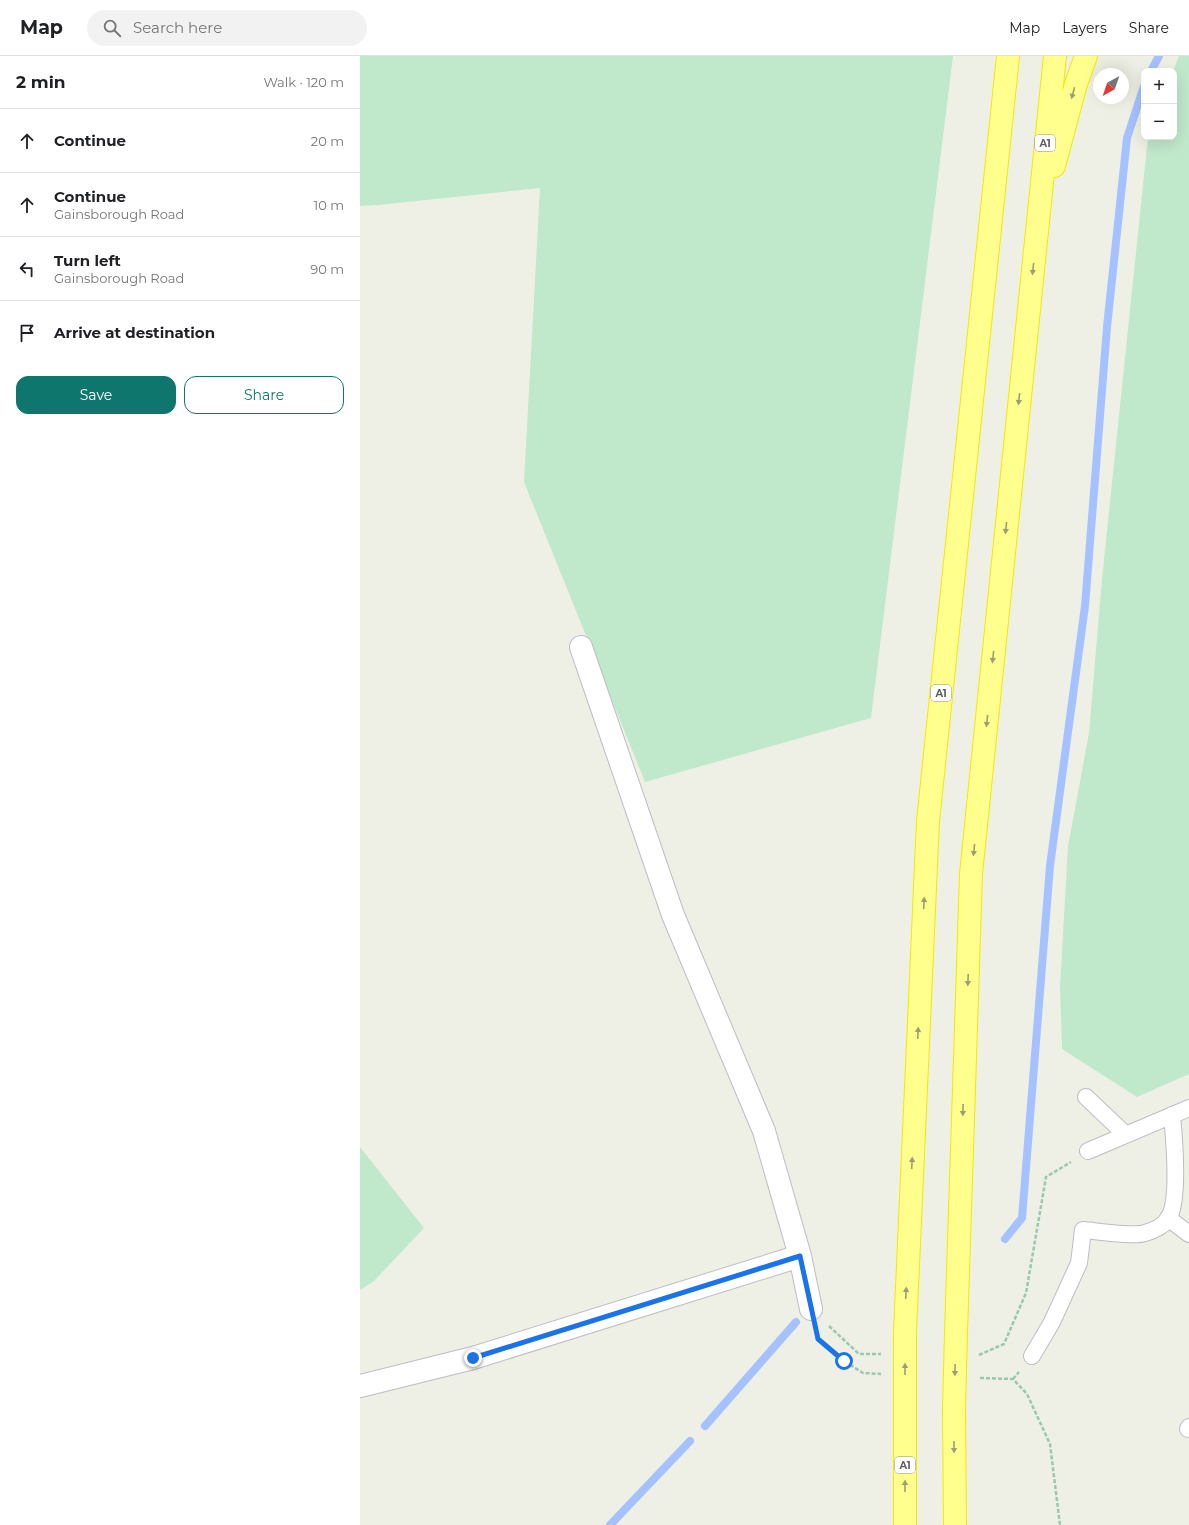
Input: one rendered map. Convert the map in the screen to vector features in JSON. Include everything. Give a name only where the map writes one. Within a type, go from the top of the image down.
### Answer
[{"type":"highway","name":"A1","points":[[905,1525],[904,1332],[928,821],[1008,56]]},
{"type":"highway","name":"A1","points":[[956,1525],[954,1408],[971,874],[1055,56]]},
{"type":"highway","points":[[1037,230],[1076,84],[1086,56]]},
{"type":"street","points":[[580,647],[673,915],[764,1131],[800,1256],[811,1309]]},
{"type":"street","points":[[360,1386],[473,1358],[800,1256]]},
{"type":"lane","points":[[1086,1097],[1126,1135]]},
{"type":"lane","points":[[1088,1151],[1189,1108]]},
{"type":"lane","points":[[1032,1356],[1052,1322],[1079,1263],[1083,1230],[1143,1234],[1157,1228],[1168,1218],[1173,1205],[1176,1164],[1172,1115]]},
{"type":"lane","points":[[1168,1218],[1189,1234]]},
{"type":"path","points":[[811,1309],[818,1339],[844,1361],[863,1373]]},
{"type":"path","points":[[1013,1379],[1027,1394],[1050,1444],[1060,1525]]},
{"type":"green space","points":[[360,56],[953,56],[871,718],[645,782],[524,482],[540,188],[360,206]]},
{"type":"green space","points":[[1179,56],[1189,56],[1189,1074],[1137,1097],[1062,1049],[1060,987],[1068,846],[1089,733],[1102,579],[1148,140],[1177,140],[1177,68],[1174,68]]},
{"type":"green space","points":[[360,1147],[424,1228],[374,1281],[360,1290]]},
{"type":"waterway","points":[[1153,68],[1159,56]]},
{"type":"waterway","points":[[1005,1239],[1022,1218],[1050,866],[1085,606],[1107,327],[1127,138],[1141,95]]},
{"type":"waterway","points":[[705,1426],[796,1322]]},
{"type":"waterway","points":[[610,1525],[690,1441]]},
{"type":"route","points":[[473,1358],[800,1256],[818,1339],[844,1361]]}]
